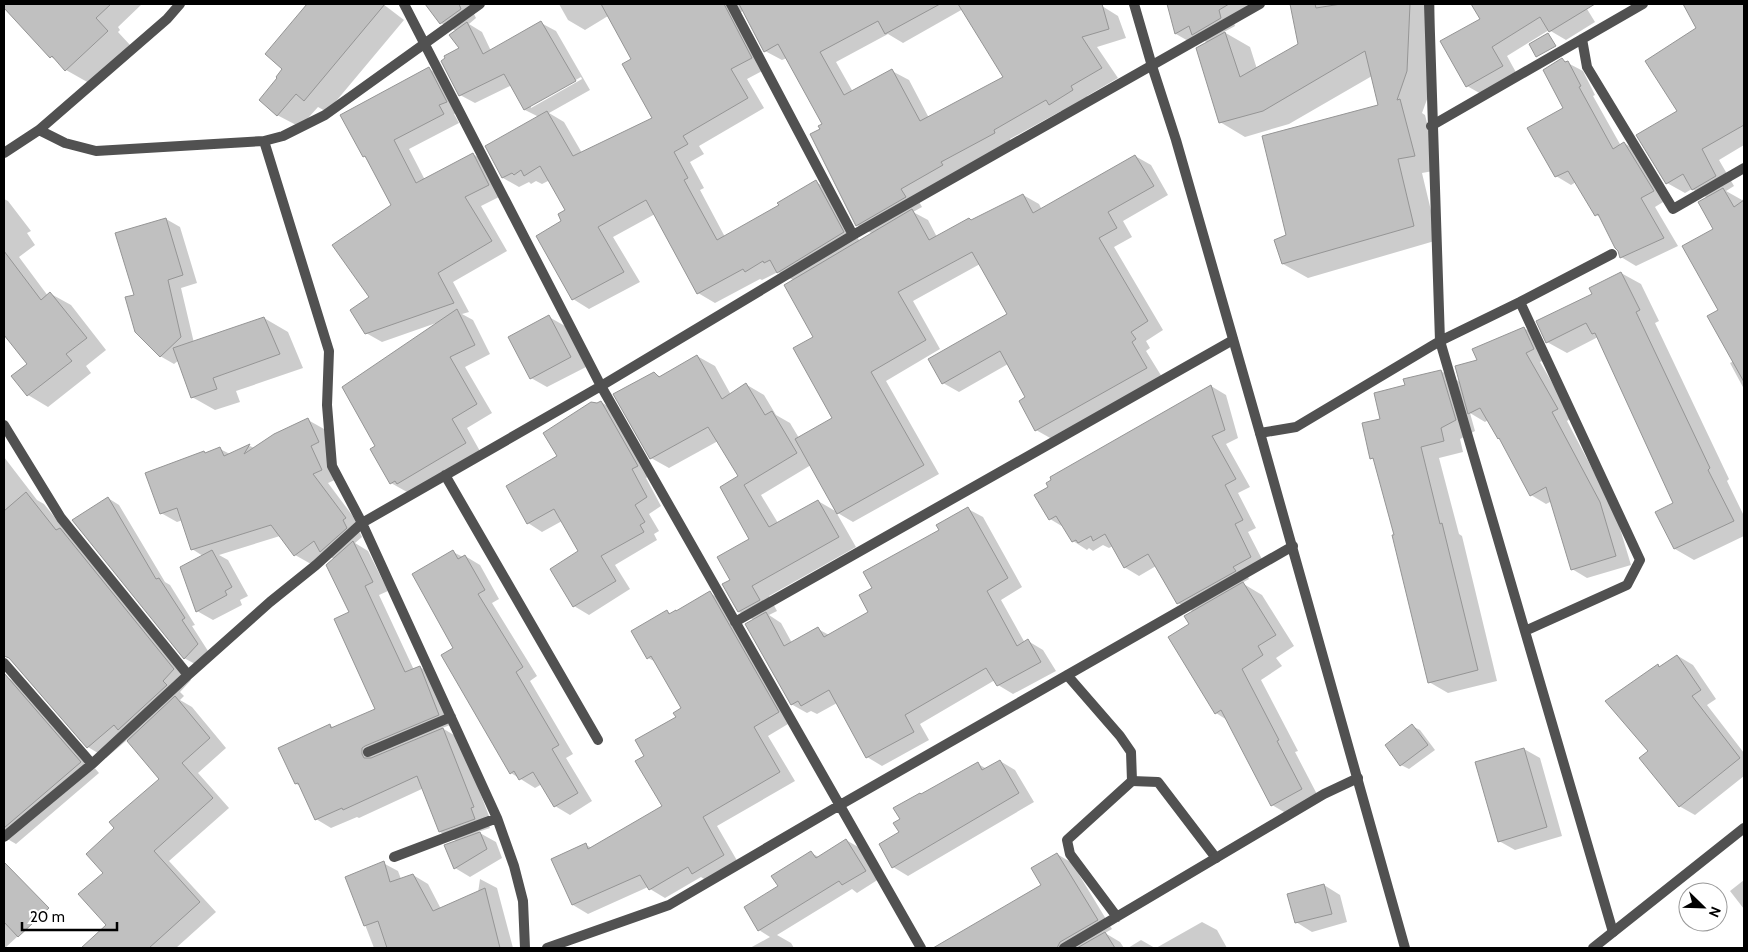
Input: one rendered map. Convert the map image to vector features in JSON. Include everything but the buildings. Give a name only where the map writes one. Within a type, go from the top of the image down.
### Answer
[{"type":"street","points":[[4,153],[39,130],[153,32],[180,4]]},
{"type":"street","points":[[404,4],[601,386],[921,948]]},
{"type":"street","points":[[39,130],[64,144],[96,151],[264,141],[283,136],[325,115],[480,4]]},
{"type":"street","points":[[731,4],[853,235]]},
{"type":"street","points":[[1134,4],[1176,140],[1293,546],[1405,948]]},
{"type":"street","points":[[4,837],[92,764],[188,674],[270,602],[316,565],[362,523],[601,386],[853,235],[1260,4]]},
{"type":"street","points":[[1428,4],[1440,341],[1613,932]]},
{"type":"street","points":[[1432,126],[1643,4]]},
{"type":"street","points":[[1582,39],[1587,67],[1673,209],[1744,168]]},
{"type":"street","points":[[264,141],[329,351],[327,405],[332,466],[362,523],[497,818],[524,900],[525,948]]},
{"type":"street","points":[[1260,433],[1296,427],[1440,341],[1612,254]]},
{"type":"street","points":[[1520,302],[1640,560],[1627,586],[1525,631]]},
{"type":"street","points":[[735,622],[1233,340]]},
{"type":"street","points":[[4,425],[61,518],[188,674]]},
{"type":"street","points":[[445,475],[598,740]]},
{"type":"street","points":[[546,948],[669,905],[1293,546]]},
{"type":"street","points":[[4,663],[92,764]]},
{"type":"street","points":[[1067,675],[1120,736],[1131,752],[1132,781]]},
{"type":"street","points":[[368,752],[451,717]]},
{"type":"street","points":[[1064,948],[1324,794],[1358,778]]},
{"type":"street","points":[[1117,917],[1070,854],[1067,840],[1132,781],[1158,782],[1216,858]]},
{"type":"street","points":[[394,857],[497,818]]},
{"type":"street","points":[[1593,948],[1744,828]]}]
